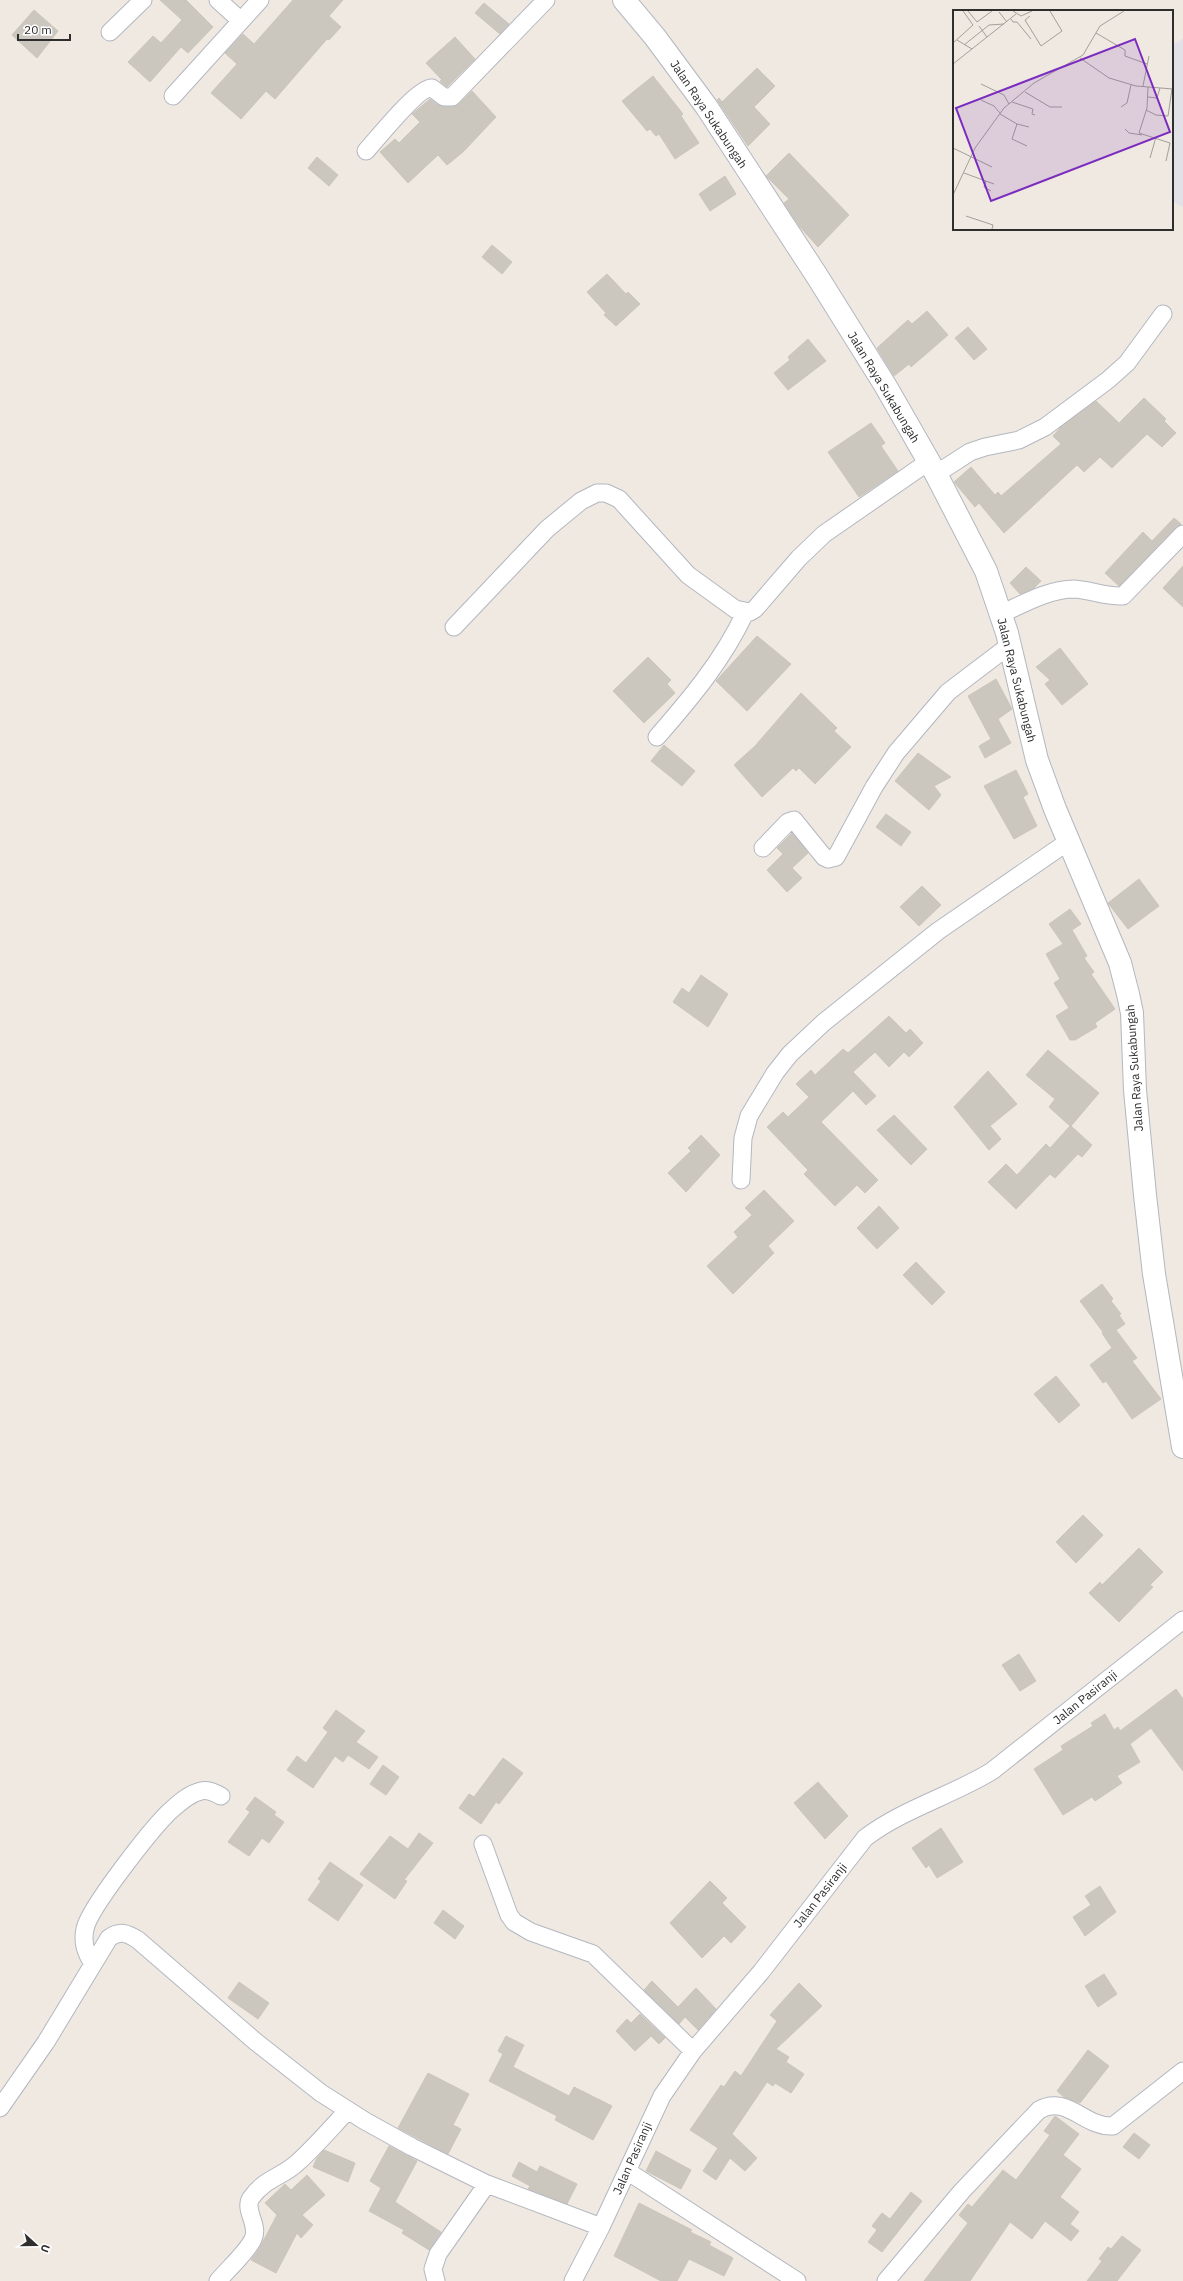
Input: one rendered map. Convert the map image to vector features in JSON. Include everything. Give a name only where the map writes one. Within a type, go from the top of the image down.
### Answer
[{"type":"street","points":[[110,32],[144,0]]},
{"type":"street","points":[[218,0],[241,20]]},
{"type":"street","points":[[173,96],[260,0]]},
{"type":"street","points":[[366,151],[403,108],[425,90],[432,88],[444,97],[452,97],[546,0]]},
{"type":"street","name":"Jalan Raya Sukabungah","points":[[624,0],[655,37],[706,106],[821,282],[885,385],[932,468],[986,571],[1010,645],[1037,760],[1120,964],[1128,994],[1132,1013],[1135,1090],[1153,1266],[1183,1447]]},
{"type":"street","points":[[454,627],[548,530],[581,501],[598,493],[606,493],[619,499],[688,575],[734,609],[745,613],[756,609],[799,558],[824,534],[932,468],[985,447],[1019,440],[1045,428],[1108,380],[1127,363],[1163,314]]},
{"type":"street","points":[[1001,614],[1059,590],[1074,589],[1112,597],[1123,596],[1183,534]]},
{"type":"street","points":[[657,738],[703,683],[729,646],[745,613]]},
{"type":"street","points":[[763,848],[788,822],[794,820],[824,857],[828,859],[836,857],[874,787],[896,753],[948,692],[1010,645]]},
{"type":"street","points":[[740,1180],[743,1138],[749,1116],[775,1073],[790,1054],[823,1023],[931,935],[1069,841]]},
{"type":"street","name":"Jalan Pasiranji","points":[[573,2281],[601,2227],[653,2112],[693,2051],[761,1972],[865,1838],[884,1824],[963,1787],[992,1771],[1183,1620]]},
{"type":"street","points":[[93,1964],[86,1952],[85,1929],[99,1902],[134,1856],[167,1814],[184,1799],[201,1791],[211,1791],[221,1796]]},
{"type":"street","points":[[483,1844],[509,1915],[514,1922],[531,1932],[593,1954],[693,2051]]},
{"type":"street","points":[[3,2099],[46,2042],[93,1964],[112,1935],[116,1932],[130,1935],[256,2042],[320,2092],[348,2110],[412,2147],[487,2184],[601,2227]]},
{"type":"street","points":[[886,2281],[962,2191],[1039,2110],[1049,2104],[1061,2106],[1104,2126],[1113,2126],[1183,2071]]},
{"type":"street","points":[[218,2281],[253,2239],[256,2229],[250,2209],[250,2200],[273,2177],[296,2164],[348,2110]]},
{"type":"street","points":[[627,2171],[797,2281]]},
{"type":"street","points":[[436,2281],[433,2269],[438,2254],[487,2184]]},
{"type":"shaded area","points":[[1183,38],[1183,207],[1173,202],[1173,44],[1179,42]]},
{"type":"building","points":[[160,0],[186,0],[213,27],[188,53],[181,47],[150,82],[128,62],[153,36],[161,43],[182,20]]},
{"type":"building","points":[[293,0],[343,0],[329,16],[341,27],[329,40],[327,39],[275,99],[266,91],[241,119],[211,93],[237,64],[225,53],[243,34],[254,44]]},
{"type":"building","points":[[484,3],[509,24],[500,34],[475,13]]},
{"type":"building","points":[[34,10],[58,31],[37,58],[12,35]]},
{"type":"building","points":[[455,37],[475,59],[447,87],[440,81],[442,80],[426,63]]},
{"type":"building","points":[[757,68],[775,86],[754,107],[770,124],[748,146],[717,100],[719,98],[722,102]]},
{"type":"building","points":[[653,76],[683,114],[681,116],[699,143],[675,159],[659,134],[656,136],[650,129],[647,131],[622,101]]},
{"type":"building","points":[[472,91],[496,117],[463,152],[447,165],[438,155],[408,183],[380,152],[395,139],[399,143],[420,122],[412,114],[430,99],[438,105],[452,107],[459,104]]},
{"type":"building","points":[[789,153],[849,215],[818,247],[800,227],[784,203],[789,199],[766,176]]},
{"type":"building","points":[[317,157],[338,175],[329,186],[308,168]]},
{"type":"building","points":[[725,176],[736,194],[710,211],[699,194]]},
{"type":"building","points":[[492,245],[512,262],[502,274],[482,257]]},
{"type":"building","points":[[607,274],[626,294],[628,292],[640,304],[616,326],[604,315],[606,313],[587,292]]},
{"type":"building","points":[[927,311],[948,335],[911,367],[909,364],[894,376],[877,348],[908,320],[912,324]]},
{"type":"building","points":[[968,327],[987,349],[974,360],[955,338]]},
{"type":"building","points":[[808,339],[826,361],[788,390],[774,373],[790,360],[788,357]]},
{"type":"building","points":[[1144,398],[1166,419],[1164,421],[1176,433],[1162,447],[1147,434],[1112,468],[1100,457],[1084,472],[1077,465],[1004,533],[979,503],[975,507],[954,482],[971,467],[995,495],[998,492],[1001,496],[1061,444],[1053,436],[1061,427],[1096,401],[1119,423]]},
{"type":"building","points":[[871,423],[885,443],[881,446],[898,471],[859,497],[828,452]]},
{"type":"building","points":[[1174,518],[1181,524],[1119,586],[1105,573],[1143,532],[1152,541]]},
{"type":"building","points":[[1183,566],[1183,607],[1163,588]]},
{"type":"building","points":[[1026,567],[1041,581],[1034,588],[1020,594],[1010,583]]},
{"type":"building","points":[[757,636],[791,664],[747,711],[716,681]]},
{"type":"building","points":[[1060,648],[1088,684],[1062,705],[1045,684],[1050,680],[1036,667]]},
{"type":"building","points":[[648,657],[671,680],[667,684],[675,693],[644,723],[613,691]]},
{"type":"building","points":[[996,679],[1012,709],[998,719],[1011,743],[985,758],[979,746],[991,739],[968,696]]},
{"type":"building","points":[[801,693],[837,728],[834,731],[851,747],[815,784],[799,768],[796,771],[793,768],[762,797],[734,765],[755,746]]},
{"type":"building","points":[[664,745],[695,771],[682,786],[651,761]]},
{"type":"building","points":[[918,753],[951,777],[934,786],[941,795],[929,810],[895,781]]},
{"type":"building","points":[[1016,770],[1028,794],[1023,797],[1037,826],[1014,839],[984,786]]},
{"type":"building","points":[[886,814],[911,832],[901,846],[876,827]]},
{"type":"building","points":[[792,833],[808,853],[792,868],[802,878],[787,892],[767,870],[783,854],[777,848]]},
{"type":"building","points":[[1139,879],[1159,906],[1128,929],[1108,903]]},
{"type":"building","points":[[922,886],[941,905],[919,926],[900,907]]},
{"type":"building","points":[[1070,909],[1081,924],[1072,930],[1087,956],[1084,958],[1094,972],[1091,974],[1115,1009],[1095,1023],[1097,1027],[1075,1040],[1070,1040],[1056,1016],[1069,1008],[1054,983],[1060,979],[1046,954],[1063,944],[1049,924]]},
{"type":"building","points":[[701,975],[728,994],[708,1027],[673,1002],[682,988],[689,993]]},
{"type":"building","points":[[889,1016],[906,1033],[910,1029],[923,1043],[909,1057],[904,1052],[889,1067],[875,1052],[853,1072],[876,1096],[866,1105],[853,1091],[821,1122],[878,1180],[865,1193],[857,1185],[835,1206],[804,1174],[808,1170],[767,1127],[783,1112],[788,1117],[809,1097],[796,1084],[811,1070],[815,1075],[843,1049],[848,1053]]},
{"type":"building","points":[[1048,1050],[1099,1093],[1071,1126],[1092,1145],[1082,1157],[1078,1154],[1055,1178],[1050,1174],[1016,1209],[988,1182],[1006,1164],[1017,1175],[1046,1144],[1050,1148],[1070,1126],[1049,1107],[1055,1099],[1026,1075]]},
{"type":"building","points":[[988,1071],[1017,1104],[990,1126],[1001,1139],[989,1150],[954,1107]]},
{"type":"building","points":[[894,1115],[927,1149],[911,1165],[877,1130]]},
{"type":"building","points":[[701,1135],[720,1155],[686,1192],[668,1173],[691,1151],[688,1148]]},
{"type":"building","points":[[764,1190],[794,1221],[768,1246],[774,1253],[733,1294],[707,1266],[738,1237],[734,1232],[752,1215],[745,1208]]},
{"type":"building","points":[[879,1206],[899,1228],[877,1249],[857,1228]]},
{"type":"building","points":[[916,1262],[945,1292],[932,1305],[903,1275]]},
{"type":"building","points":[[1102,1284],[1113,1299],[1111,1301],[1121,1314],[1119,1315],[1125,1324],[1116,1330],[1137,1358],[1132,1361],[1161,1399],[1132,1419],[1106,1381],[1103,1383],[1090,1365],[1112,1348],[1102,1333],[1103,1332],[1080,1301]]},
{"type":"building","points":[[1056,1376],[1080,1405],[1059,1423],[1034,1394]]},
{"type":"building","points":[[1083,1515],[1103,1535],[1076,1563],[1056,1542]]},
{"type":"building","points":[[1139,1548],[1163,1572],[1150,1585],[1153,1587],[1119,1622],[1089,1593],[1100,1582],[1102,1585]]},
{"type":"building","points":[[1019,1654],[1036,1681],[1020,1691],[1002,1665]]},
{"type":"building","points":[[1176,1689],[1183,1699],[1183,1771],[1151,1728],[1130,1744],[1140,1762],[1117,1776],[1122,1783],[1095,1801],[1092,1797],[1063,1815],[1034,1769],[1063,1750],[1061,1746],[1093,1726],[1091,1723],[1105,1714],[1114,1730],[1118,1727],[1120,1731]]},
{"type":"building","points":[[336,1710],[365,1731],[356,1742],[378,1757],[369,1769],[348,1755],[343,1762],[335,1756],[313,1788],[287,1770],[297,1756],[306,1763],[328,1732],[323,1728]]},
{"type":"building","points":[[503,1758],[523,1773],[499,1804],[496,1802],[481,1824],[459,1808],[469,1794],[474,1797]]},
{"type":"building","points":[[383,1765],[399,1777],[386,1795],[370,1784]]},
{"type":"building","points":[[818,1782],[848,1816],[825,1839],[794,1803]]},
{"type":"building","points":[[255,1797],[276,1812],[274,1815],[284,1822],[269,1843],[262,1838],[249,1856],[228,1842],[250,1812],[246,1809]]},
{"type":"building","points":[[941,1828],[963,1862],[937,1878],[929,1865],[926,1868],[912,1848]]},
{"type":"building","points":[[419,1833],[433,1843],[404,1880],[407,1881],[395,1899],[360,1874],[390,1836],[408,1849]]},
{"type":"building","points":[[330,1862],[363,1885],[338,1921],[308,1900],[321,1881],[318,1879]]},
{"type":"building","points":[[710,1881],[727,1898],[722,1903],[746,1927],[731,1943],[724,1936],[702,1958],[670,1923]]},
{"type":"building","points":[[1100,1886],[1116,1912],[1085,1936],[1073,1917],[1091,1905],[1085,1896]]},
{"type":"building","points":[[443,1910],[464,1926],[455,1939],[434,1923]]},
{"type":"building","points":[[1104,1974],[1117,1994],[1098,2007],[1085,1986]]},
{"type":"building","points":[[652,1981],[678,2007],[696,1988],[716,2009],[698,2030],[685,2017],[679,2024],[644,1990]]},
{"type":"building","points":[[239,1982],[269,2003],[258,2019],[228,1998]]},
{"type":"building","points":[[799,1983],[822,2006],[776,2049],[789,2057],[786,2062],[804,2074],[791,2093],[775,2083],[773,2086],[767,2082],[732,2134],[757,2158],[745,2171],[730,2158],[716,2180],[703,2171],[718,2148],[690,2130],[721,2085],[724,2087],[735,2071],[741,2076],[777,2021],[770,2015]]},
{"type":"building","points":[[640,2014],[665,2038],[659,2044],[651,2036],[635,2051],[616,2031],[627,2019],[631,2023]]},
{"type":"building","points":[[506,2036],[524,2045],[513,2067],[569,2096],[574,2087],[612,2106],[593,2140],[555,2120],[557,2116],[489,2081],[503,2054],[498,2051]]},
{"type":"building","points":[[1088,2050],[1109,2066],[1080,2103],[1064,2097],[1057,2091]]},
{"type":"building","points":[[428,2073],[469,2094],[453,2125],[461,2129],[448,2154],[398,2128]]},
{"type":"building","points":[[1055,2116],[1079,2134],[1063,2155],[1081,2169],[1060,2197],[1079,2212],[1070,2224],[1079,2231],[1071,2241],[1045,2221],[1032,2239],[1010,2222],[970,2281],[924,2281],[968,2223],[959,2215],[968,2204],[972,2207],[1003,2170],[1016,2180],[1050,2135],[1044,2131]]},
{"type":"building","points":[[1134,2133],[1150,2145],[1139,2159],[1123,2147]]},
{"type":"building","points":[[389,2146],[417,2161],[395,2202],[441,2232],[429,2250],[402,2233],[404,2230],[369,2211],[381,2188],[370,2181]]},
{"type":"building","points":[[324,2150],[355,2163],[348,2182],[313,2167],[317,2158]]},
{"type":"building","points":[[656,2151],[691,2170],[681,2189],[646,2171]]},
{"type":"building","points":[[519,2162],[537,2172],[540,2166],[577,2184],[567,2204],[528,2189],[530,2186],[512,2176]]},
{"type":"building","points":[[307,2175],[325,2195],[302,2215],[313,2225],[301,2238],[297,2233],[276,2273],[251,2260],[259,2249],[277,2215],[265,2203],[285,2184],[291,2190]]},
{"type":"building","points":[[911,2192],[922,2201],[882,2252],[868,2242],[877,2230],[872,2226],[882,2213],[890,2219]]},
{"type":"building","points":[[639,2203],[692,2230],[690,2232],[711,2242],[709,2245],[733,2258],[724,2276],[689,2259],[677,2281],[661,2281],[614,2256]]},
{"type":"building","points":[[1122,2236],[1141,2250],[1117,2281],[1087,2281],[1102,2261],[1099,2259],[1108,2247],[1111,2249]]}]
